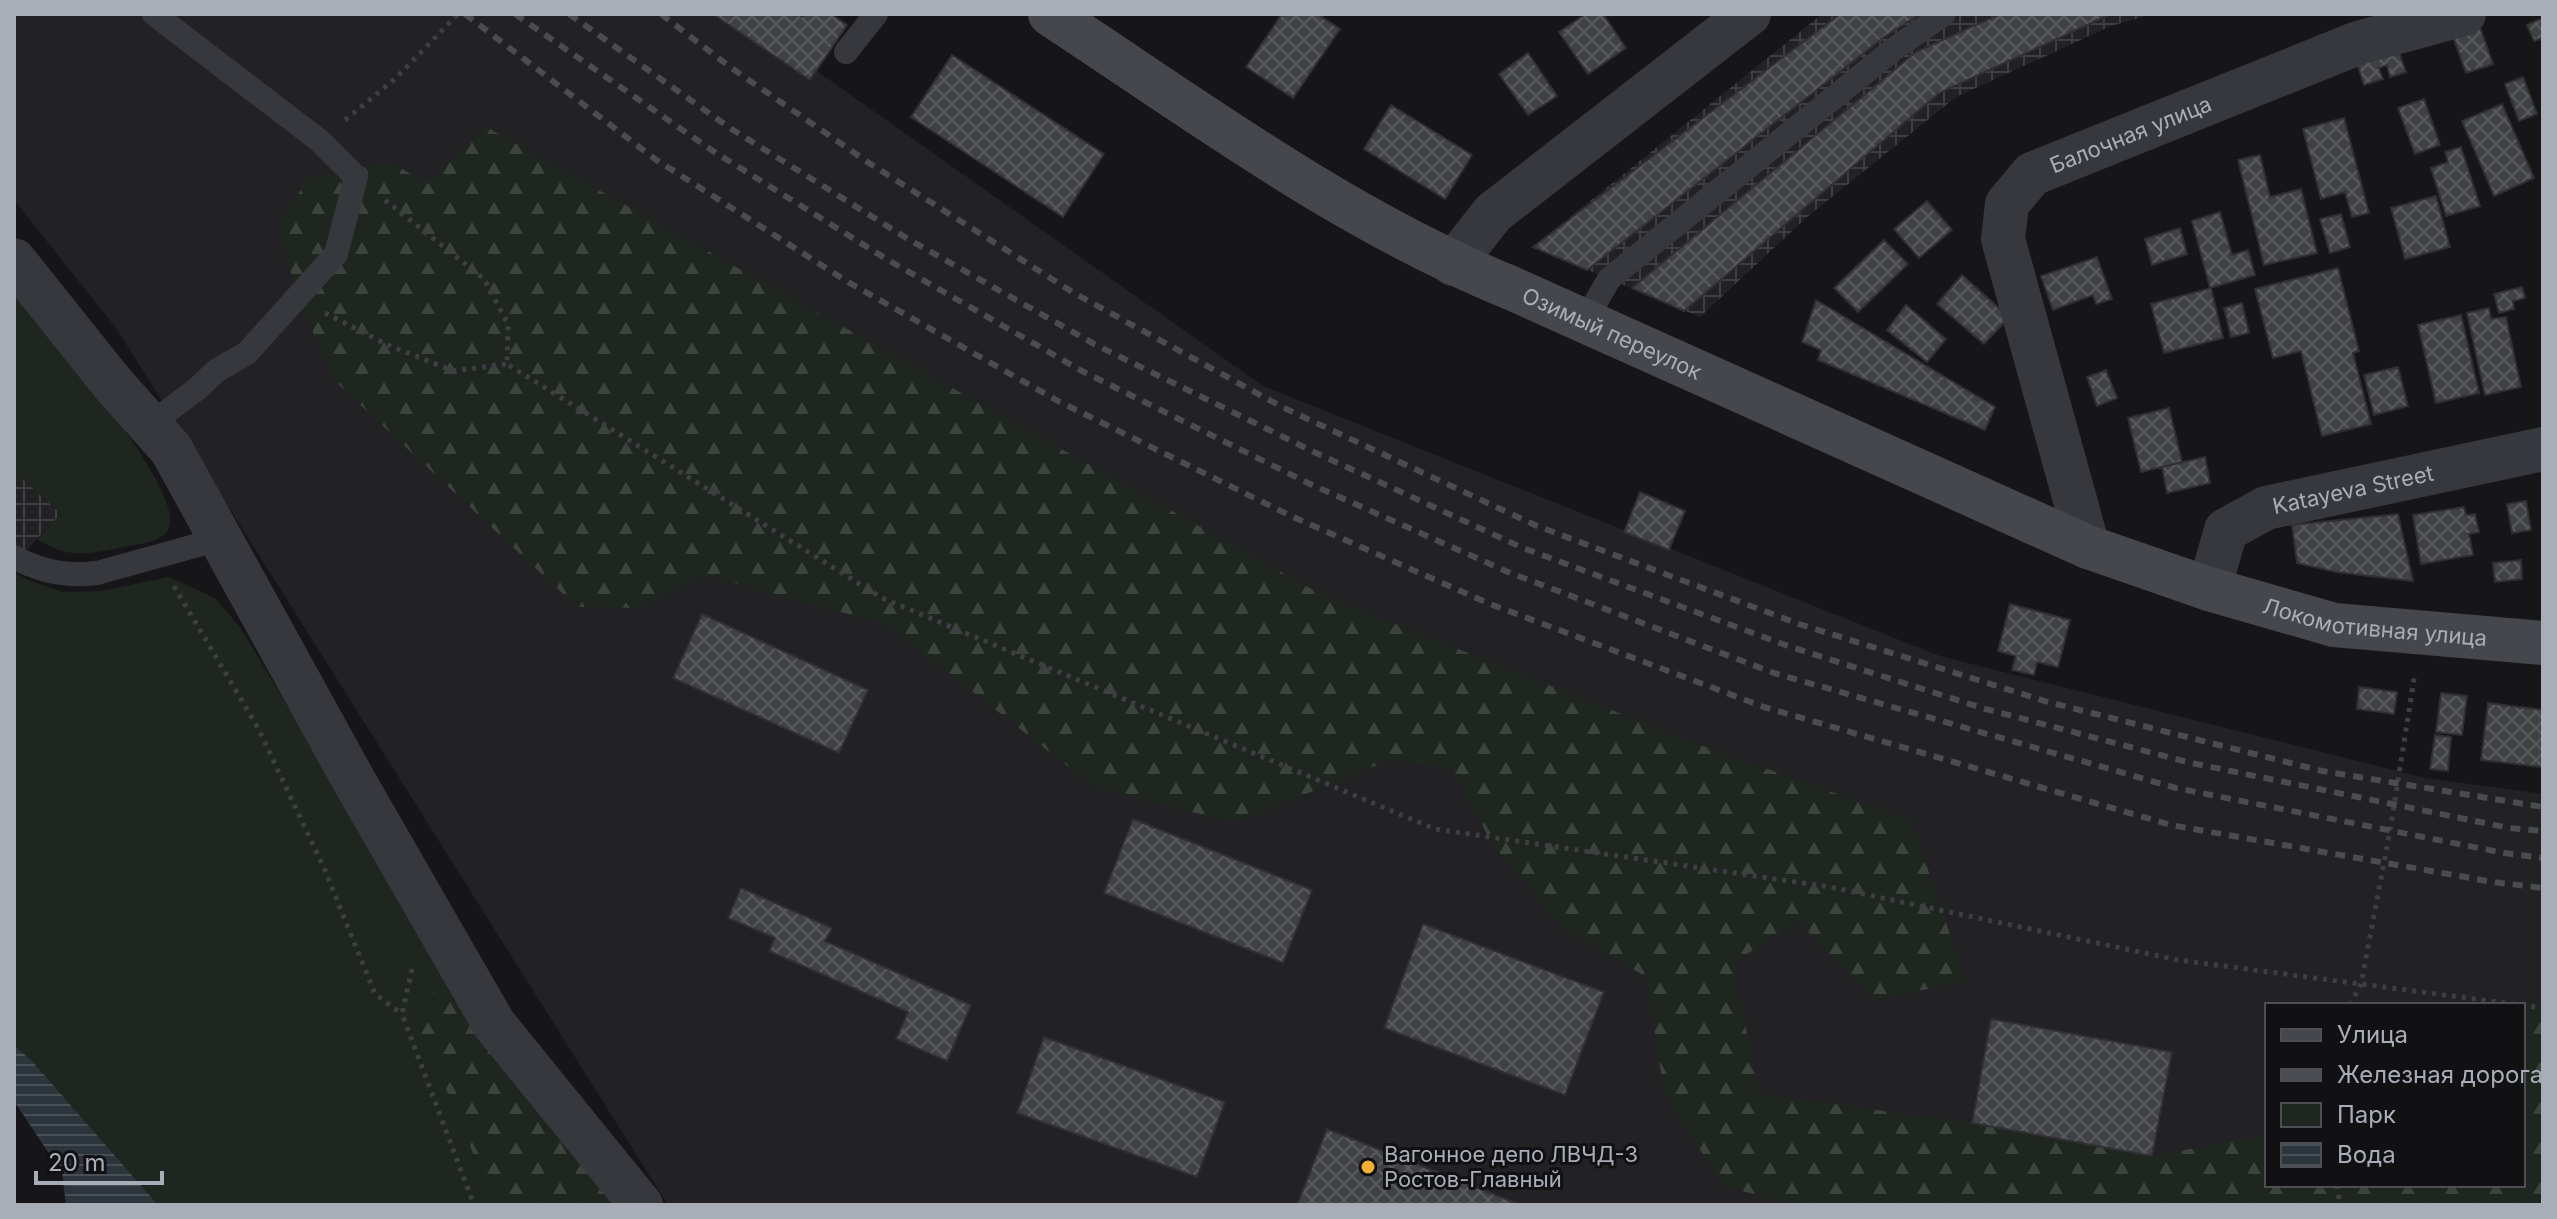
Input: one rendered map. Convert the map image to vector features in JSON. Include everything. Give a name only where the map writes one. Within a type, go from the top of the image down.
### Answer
[{"type":"street","name":"Озимый переулок","points":[[1050,14],[1315,188],[1453,264],[2088,547],[2209,589]]},
{"type":"street","points":[[1453,264],[1493,213],[1749,14]]},
{"type":"street","name":"Балочная улица","points":[[2088,547],[2003,239],[2007,204],[2032,174],[2358,43],[2464,14]]},
{"type":"street","points":[[14,261],[113,384],[171,449],[353,779],[494,1024],[641,1205]]},
{"type":"street","name":"Katayeva Street","points":[[2209,589],[2226,530],[2266,508],[2543,449]]},
{"type":"street","name":"Локомотивная улица","points":[[2209,589],[2334,625],[2543,643]]},
{"type":"lane","points":[[149,425],[216,371],[247,353],[336,254],[356,177],[320,141],[154,14]]},
{"type":"lane","points":[[846,52],[876,14]]},
{"type":"lane","points":[[1585,321],[1609,279],[1894,49],[1944,14]]},
{"type":"lane","points":[[14,557],[44,570],[76,576],[220,539]]},
{"type":"path","points":[[320,141],[395,79],[458,14]]},
{"type":"path","points":[[356,177],[484,279],[508,324],[507,364]]},
{"type":"path","points":[[297,298],[388,345],[453,371],[507,364],[882,598],[1435,829],[1830,887],[2178,960],[2505,1003]]},
{"type":"path","points":[[158,557],[258,728],[324,868],[375,994],[402,1014],[474,1205]]},
{"type":"path","points":[[2351,1003],[2361,984],[2390,831],[2395,783],[2414,679],[2417,633]]},
{"type":"path","points":[[402,1014],[426,905]]},
{"type":"shaded area","points":[[14,14],[736,14],[1263,386],[1940,656],[2425,778],[2543,794],[2543,1205],[668,1205],[116,328],[14,200]]},
{"type":"shaded area","points":[[1822,14],[2153,14],[2111,26],[1956,97],[1806,218],[1700,317],[1533,247]]},
{"type":"shaded area","points":[[14,470],[61,514],[14,563]]},
{"type":"green space","points":[[486,127],[1322,595],[1697,744],[1911,820],[1966,981],[1873,1000],[1798,921],[1733,963],[1759,1094],[1972,1123],[2152,1156],[2265,1135],[2265,1187],[2525,1187],[2525,1004],[2543,1004],[2543,1205],[1797,1205],[1723,1186],[1664,1092],[1646,977],[1561,926],[1493,845],[1452,769],[1392,759],[1234,823],[1093,786],[886,624],[703,575],[643,608],[577,607],[336,382],[297,298],[279,226],[307,179],[390,162],[428,184]]},
{"type":"green space","points":[[14,288],[109,408],[157,481],[169,510],[168,530],[160,538],[79,554],[59,550],[37,539],[61,514],[14,471]]},
{"type":"green space","points":[[14,572],[63,592],[101,591],[169,577],[215,598],[240,627],[456,987],[416,1019],[495,1205],[158,1205],[33,1062],[14,1045]]},
{"type":"green space","points":[[445,987],[456,987],[629,1205],[495,1205],[416,1019],[427,999]]},
{"type":"water","points":[[14,1045],[33,1062],[158,1205],[66,1205],[62,1173],[14,1101]]},
{"type":"building","points":[[713,14],[797,14],[802,17],[804,14],[831,14],[847,25],[810,80]]},
{"type":"building","points":[[1282,14],[1317,14],[1340,29],[1293,98],[1246,67]]},
{"type":"building","points":[[1586,14],[1603,14],[1626,48],[1588,74],[1559,32]]},
{"type":"building","points":[[1840,14],[1920,14],[1884,37],[1587,270],[1533,247]]},
{"type":"building","points":[[2000,14],[2111,14],[1939,93],[1684,311],[1632,288],[1916,52]]},
{"type":"building","points":[[2543,18],[2543,38],[2534,41],[2527,25]]},
{"type":"building","points":[[2478,22],[2493,64],[2466,73],[2451,31]]},
{"type":"building","points":[[2398,49],[2406,72],[2390,77],[2387,65],[2379,68],[2383,79],[2364,85],[2357,63]]},
{"type":"building","points":[[1528,53],[1557,96],[1528,115],[1499,74]]},
{"type":"building","points":[[952,55],[1104,154],[1063,217],[911,117]]},
{"type":"building","points":[[2523,77],[2537,114],[2519,121],[2505,84]]},
{"type":"building","points":[[2424,99],[2440,145],[2415,154],[2398,108]]},
{"type":"building","points":[[2502,104],[2534,178],[2494,196],[2462,121]]},
{"type":"building","points":[[1391,105],[1472,155],[1445,199],[1364,149]]},
{"type":"building","points":[[2344,118],[2369,213],[2352,217],[2345,192],[2321,199],[2303,129]]},
{"type":"building","points":[[2461,147],[2480,206],[2446,216],[2431,168],[2448,162],[2445,152]]},
{"type":"building","points":[[2260,155],[2270,197],[2301,189],[2317,253],[2264,265],[2238,160]]},
{"type":"building","points":[[2436,196],[2450,247],[2405,259],[2391,208]]},
{"type":"building","points":[[1927,201],[1952,230],[1919,258],[1894,229]]},
{"type":"building","points":[[2220,212],[2232,255],[2248,250],[2255,275],[2210,288],[2192,221]]},
{"type":"building","points":[[2341,214],[2350,247],[2330,253],[2320,219]]},
{"type":"building","points":[[2180,228],[2187,254],[2152,265],[2145,239]]},
{"type":"building","points":[[1884,240],[1908,264],[1858,312],[1834,288]]},
{"type":"building","points":[[2097,257],[2112,299],[2096,304],[2093,295],[2053,310],[2041,276]]},
{"type":"building","points":[[2338,268],[2359,351],[2353,353],[2371,424],[2322,436],[2301,351],[2273,358],[2255,289]]},
{"type":"building","points":[[1962,275],[2009,317],[1984,344],[1937,304]]},
{"type":"building","points":[[2522,287],[2525,298],[2513,301],[2514,309],[2499,313],[2494,294]]},
{"type":"building","points":[[2211,288],[2223,338],[2164,353],[2151,304]]},
{"type":"building","points":[[1816,300],[1995,407],[1985,430],[1818,360],[1821,350],[1802,342]]},
{"type":"building","points":[[2242,303],[2249,333],[2231,337],[2224,308]]},
{"type":"building","points":[[1906,305],[1946,339],[1927,362],[1887,330]]},
{"type":"building","points":[[2489,308],[2491,319],[2506,317],[2521,387],[2485,395],[2467,313]]},
{"type":"building","points":[[2461,315],[2479,393],[2436,403],[2418,325]]},
{"type":"building","points":[[2398,367],[2408,406],[2374,415],[2364,375]]},
{"type":"building","points":[[2106,370],[2117,398],[2097,406],[2087,377]]},
{"type":"building","points":[[2169,408],[2182,462],[2141,472],[2128,418]]},
{"type":"building","points":[[2205,457],[2210,483],[2167,493],[2162,467]]},
{"type":"building","points":[[1640,492],[1685,511],[1669,550],[1624,532]]},
{"type":"building","points":[[2526,501],[2531,530],[2512,533],[2507,504]]},
{"type":"building","points":[[2464,507],[2466,515],[2475,514],[2479,532],[2469,534],[2473,555],[2421,564],[2413,515]]},
{"type":"building","points":[[2398,514],[2413,581],[2336,572],[2297,563],[2292,525]]},
{"type":"building","points":[[2521,560],[2522,579],[2495,582],[2493,563]]},
{"type":"building","points":[[2010,604],[2070,620],[2058,667],[2037,662],[2034,675],[2012,670],[2016,656],[1998,651]]},
{"type":"building","points":[[702,614],[868,690],[839,753],[673,678]]},
{"type":"building","points":[[2359,687],[2397,692],[2394,714],[2357,709]]},
{"type":"building","points":[[2441,693],[2467,696],[2462,735],[2436,732]]},
{"type":"building","points":[[2488,703],[2543,710],[2543,767],[2481,760]]},
{"type":"building","points":[[2435,735],[2451,737],[2448,771],[2430,769]]},
{"type":"building","points":[[1133,819],[1312,890],[1283,963],[1104,893]]},
{"type":"building","points":[[741,888],[832,928],[825,941],[971,1005],[947,1061],[896,1039],[908,1012],[769,951],[775,938],[728,918]]},
{"type":"building","points":[[1423,924],[1604,992],[1565,1095],[1384,1028]]},
{"type":"building","points":[[1991,1019],[2172,1052],[2152,1156],[1972,1123]]},
{"type":"building","points":[[1044,1037],[1225,1102],[1197,1177],[1017,1113]]},
{"type":"building","name":"Вагонное депо ЛВЧД-3 Ростов-Главный","points":[[1327,1129],[1521,1205],[1297,1205]]},
{"type":"railway","points":[[465,14],[655,159],[848,282],[1058,401],[1291,516],[1490,604],[1764,707],[2171,825],[2493,882],[2543,888]]},
{"type":"railway","points":[[515,14],[713,151],[888,260],[1082,371],[1308,483],[1508,572],[1774,673],[2176,788],[2543,858]]},
{"type":"railway","points":[[569,14],[730,128],[908,239],[1096,345],[1314,452],[1523,548],[1788,646],[1982,708],[2187,762],[2509,828],[2543,831]]},
{"type":"railway","points":[[661,14],[730,67],[869,163],[1074,293],[1282,407],[1537,526],[1799,624],[2048,702],[2322,771],[2543,807]]},
{"type":"place","name":"Вагонное депо ЛВЧД-3 Ростов-Главный","points":[[1368,1167]]}]
